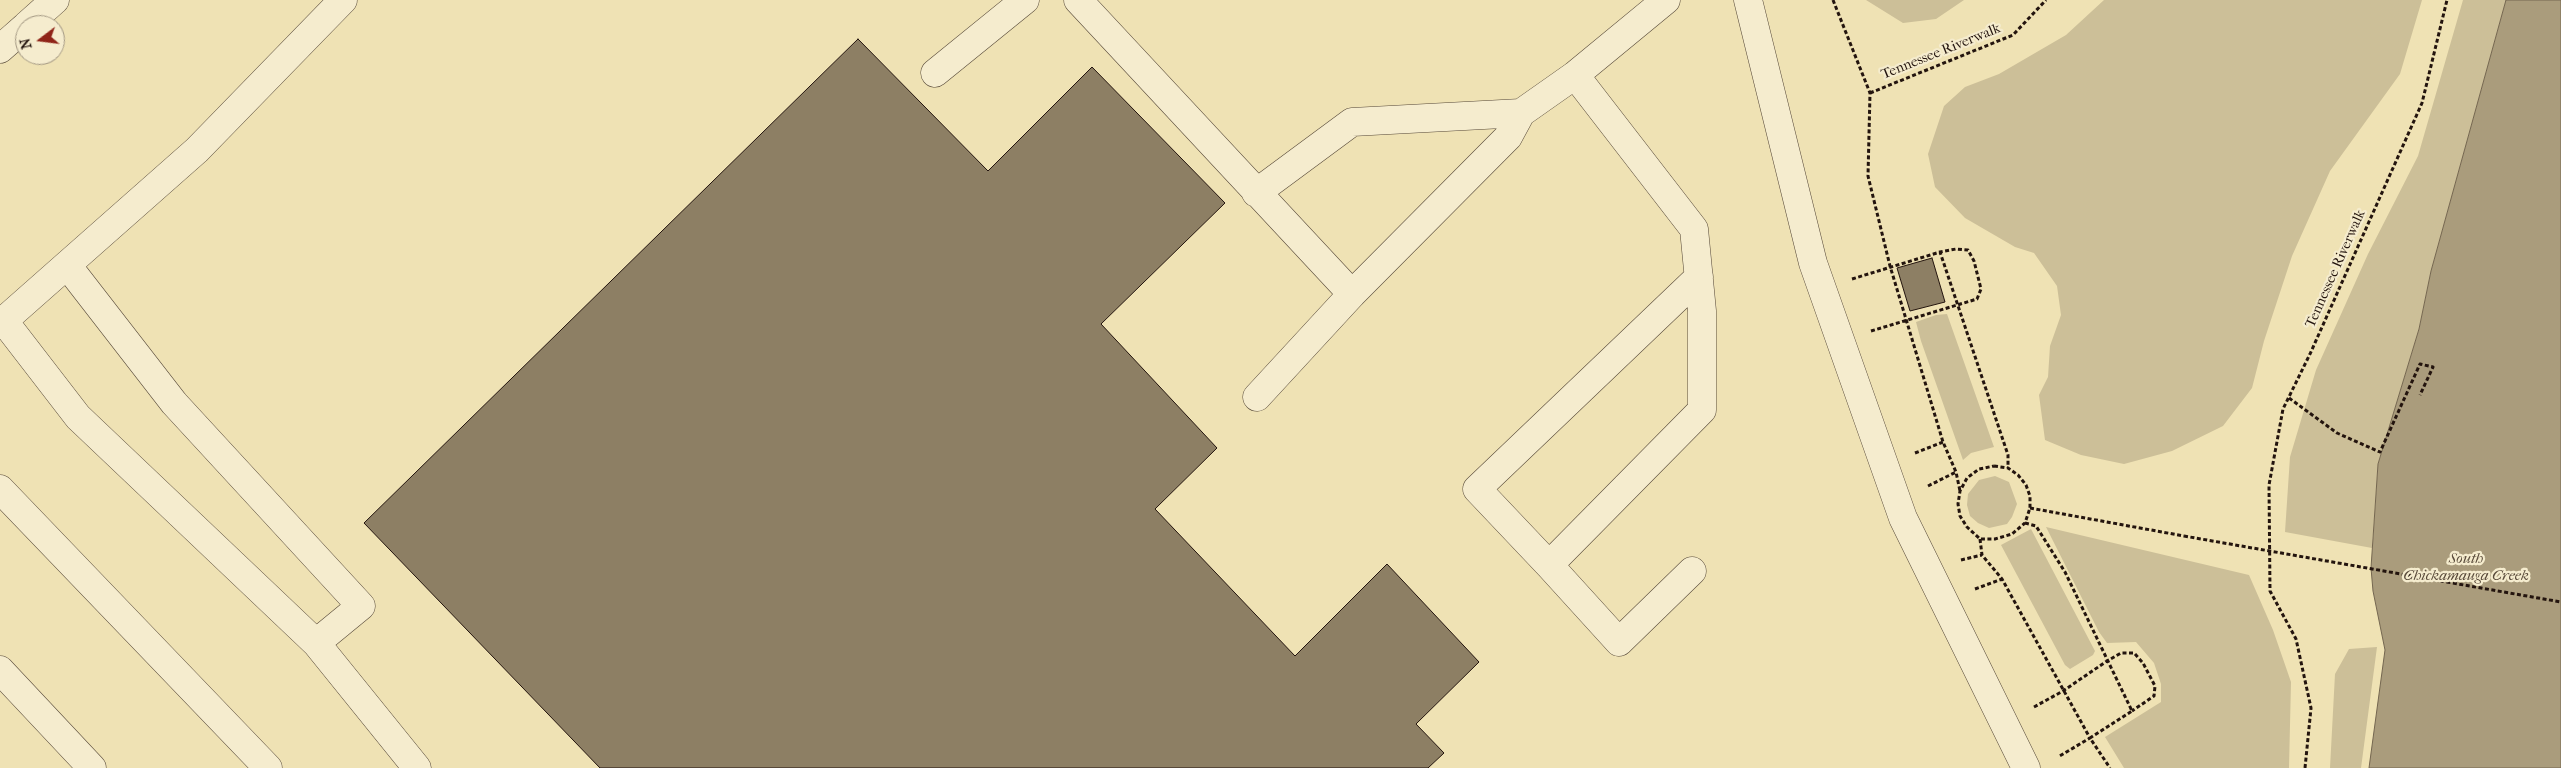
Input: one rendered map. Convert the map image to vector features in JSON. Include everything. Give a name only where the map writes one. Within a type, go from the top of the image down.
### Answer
[{"type":"street","points":[[38,15],[55,0]]},
{"type":"street","points":[[343,0],[196,150],[2,323],[78,417],[316,643],[417,768]]},
{"type":"street","points":[[935,72],[1026,0]]},
{"type":"street","points":[[1078,0],[1352,294]]},
{"type":"street","points":[[1256,397],[1352,294],[1508,137],[1521,113],[1575,74],[1666,0]]},
{"type":"street","points":[[1748,0],[1813,262],[1903,518],[2026,768]]},
{"type":"street","points":[[0,49],[15,36]]},
{"type":"street","points":[[1549,565],[1702,410],[1702,311],[1694,229],[1575,74]]},
{"type":"street","points":[[1256,193],[1352,122],[1521,113]]},
{"type":"street","points":[[67,265],[174,403],[361,606],[316,643]]},
{"type":"street","points":[[1692,571],[1619,642],[1477,489],[1699,277]]},
{"type":"street","points":[[0,489],[268,768]]},
{"type":"street","points":[[0,670],[92,768]]},
{"type":"path","name":"Tennessee Riverwalk","points":[[1833,0],[1870,94],[2013,35],[2046,0]]},
{"type":"path","name":"Tennessee Riverwalk","points":[[2306,768],[2311,708],[2296,639],[2270,592],[2269,485],[2283,409],[2422,103],[2447,0]]},
{"type":"path","points":[[1870,94],[1868,176],[1890,266],[1943,442],[1956,472],[1960,491]]},
{"type":"path","points":[[1847,282],[1890,266],[1956,249],[1968,250],[1974,261],[1981,289],[1977,299],[1865,332]]},
{"type":"path","points":[[1940,252],[2008,455],[2008,468]]},
{"type":"path","points":[[2288,398],[2337,434],[2380,452],[2420,364],[2433,367],[2420,395]]},
{"type":"path","points":[[1980,539],[1995,539],[2012,534],[2025,523],[2030,508],[2030,496],[2026,485],[2018,475],[2008,468],[1994,466],[1979,469],[1967,478],[1960,491],[1958,504],[1960,516],[1967,527],[1980,539],[1982,555],[2002,579],[2063,691],[2110,768]]},
{"type":"path","points":[[1926,488],[1956,472]]},
{"type":"path","points":[[2030,508],[2561,602]]},
{"type":"path","points":[[2025,523],[2036,526],[2065,572],[2132,711]]},
{"type":"path","points":[[2027,713],[2107,661],[2121,654],[2134,653],[2143,662],[2155,686],[2154,696],[2056,758]]},
{"type":"shaded area","points":[[1866,0],[1964,0],[1936,19],[1903,23]]},
{"type":"shaded area","points":[[2104,0],[2422,0],[2400,74],[2330,171],[2292,256],[2264,341],[2252,388],[2223,426],[2172,451],[2124,464],[2081,455],[2045,440],[2039,395],[2048,377],[2050,346],[2061,315],[2057,286],[2034,253],[2015,247],[1965,218],[1935,187],[1928,154],[1944,106],[1965,87],[1999,74],[2066,35]]},
{"type":"shaded area","points":[[2463,0],[2506,0],[2431,271],[2419,329],[2378,464],[2372,548],[2285,532],[2290,457],[2316,370],[2368,254],[2418,156]]},
{"type":"shaded area","points":[[1947,314],[1994,447],[1971,453],[1963,460],[1916,322],[1936,315]]},
{"type":"shaded area","points":[[1995,476],[2009,482],[2017,504],[2007,524],[1989,528],[1978,523],[1970,516],[1967,505],[1968,494],[1979,480]]},
{"type":"shaded area","points":[[2046,527],[2249,575],[2273,630],[2291,682],[2289,768],[2124,768],[2105,737],[2161,702],[2161,684],[2154,663],[2136,642],[2107,643],[2099,632]]},
{"type":"shaded area","points":[[2031,529],[2095,651],[2093,655],[2070,669],[2065,665],[2001,545]]},
{"type":"shaded area","points":[[2377,647],[2361,768],[2330,768],[2335,674],[2349,649]]},
{"type":"water","name":"South Chickamauga Creek","points":[[2506,0],[2561,0],[2561,768],[2369,768],[2385,650],[2373,591],[2371,568],[2378,464],[2419,329],[2431,271]]},
{"type":"building","points":[[858,39],[988,171],[1092,67],[1225,203],[1101,324],[1217,448],[1155,509],[1295,656],[1387,564],[1479,662],[1416,724],[1444,753],[1428,768],[600,768],[364,523]]},
{"type":"building","points":[[1932,258],[1945,302],[1910,311],[1897,268]]}]
